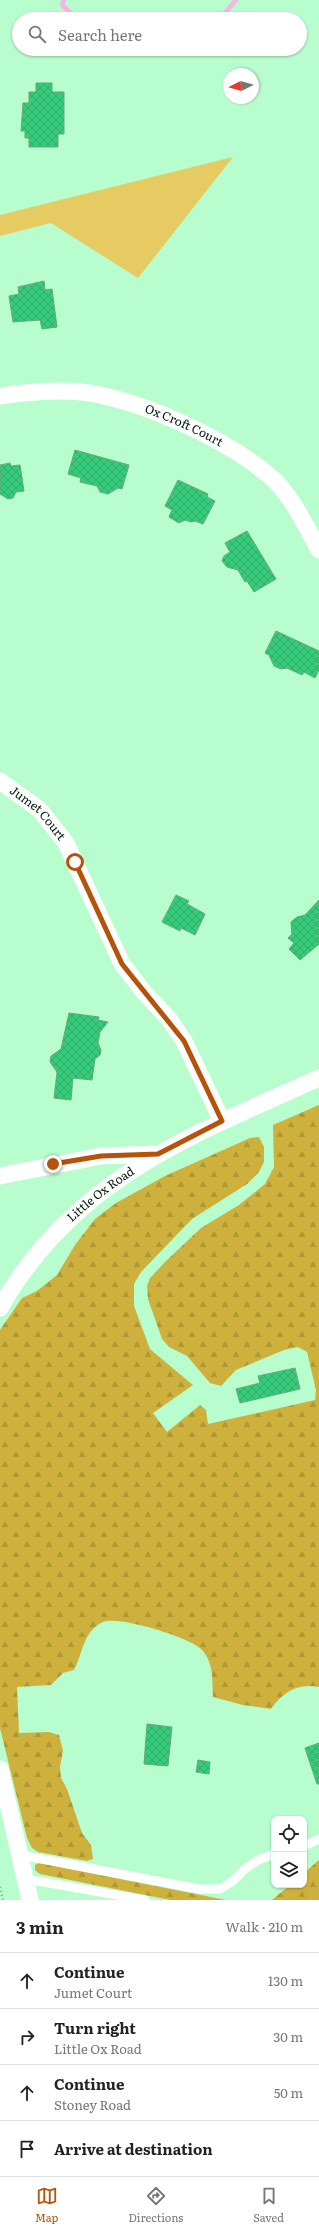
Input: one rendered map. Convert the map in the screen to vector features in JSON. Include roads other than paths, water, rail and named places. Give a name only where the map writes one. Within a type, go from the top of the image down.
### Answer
[{"type":"street","name":"Ox Croft Court","points":[[0,396],[42,391],[81,392],[125,400],[202,433],[242,454],[274,480],[298,512],[319,550]]},
{"type":"street","name":"Jumet Court","points":[[0,781],[40,810],[66,843],[122,964],[184,1041],[222,1121]]},
{"type":"street","name":"Little Ox Road","points":[[0,1308],[32,1259],[53,1235],[116,1180],[158,1154],[222,1121],[319,1078]]},
{"type":"street","points":[[0,1176],[101,1156],[158,1154]]},
{"type":"street","points":[[0,1769],[7,1824],[21,1855],[30,1900]]},
{"type":"lane","points":[[307,1845],[319,1839]]},
{"type":"lane","points":[[21,1855],[199,1889],[220,1889],[258,1860],[271,1855]]},
{"type":"lane","points":[[26,1879],[145,1900]]},
{"type":"waterway","points":[[64,0],[62,5],[70,12]]},
{"type":"waterway","points":[[226,12],[236,0]]}]
